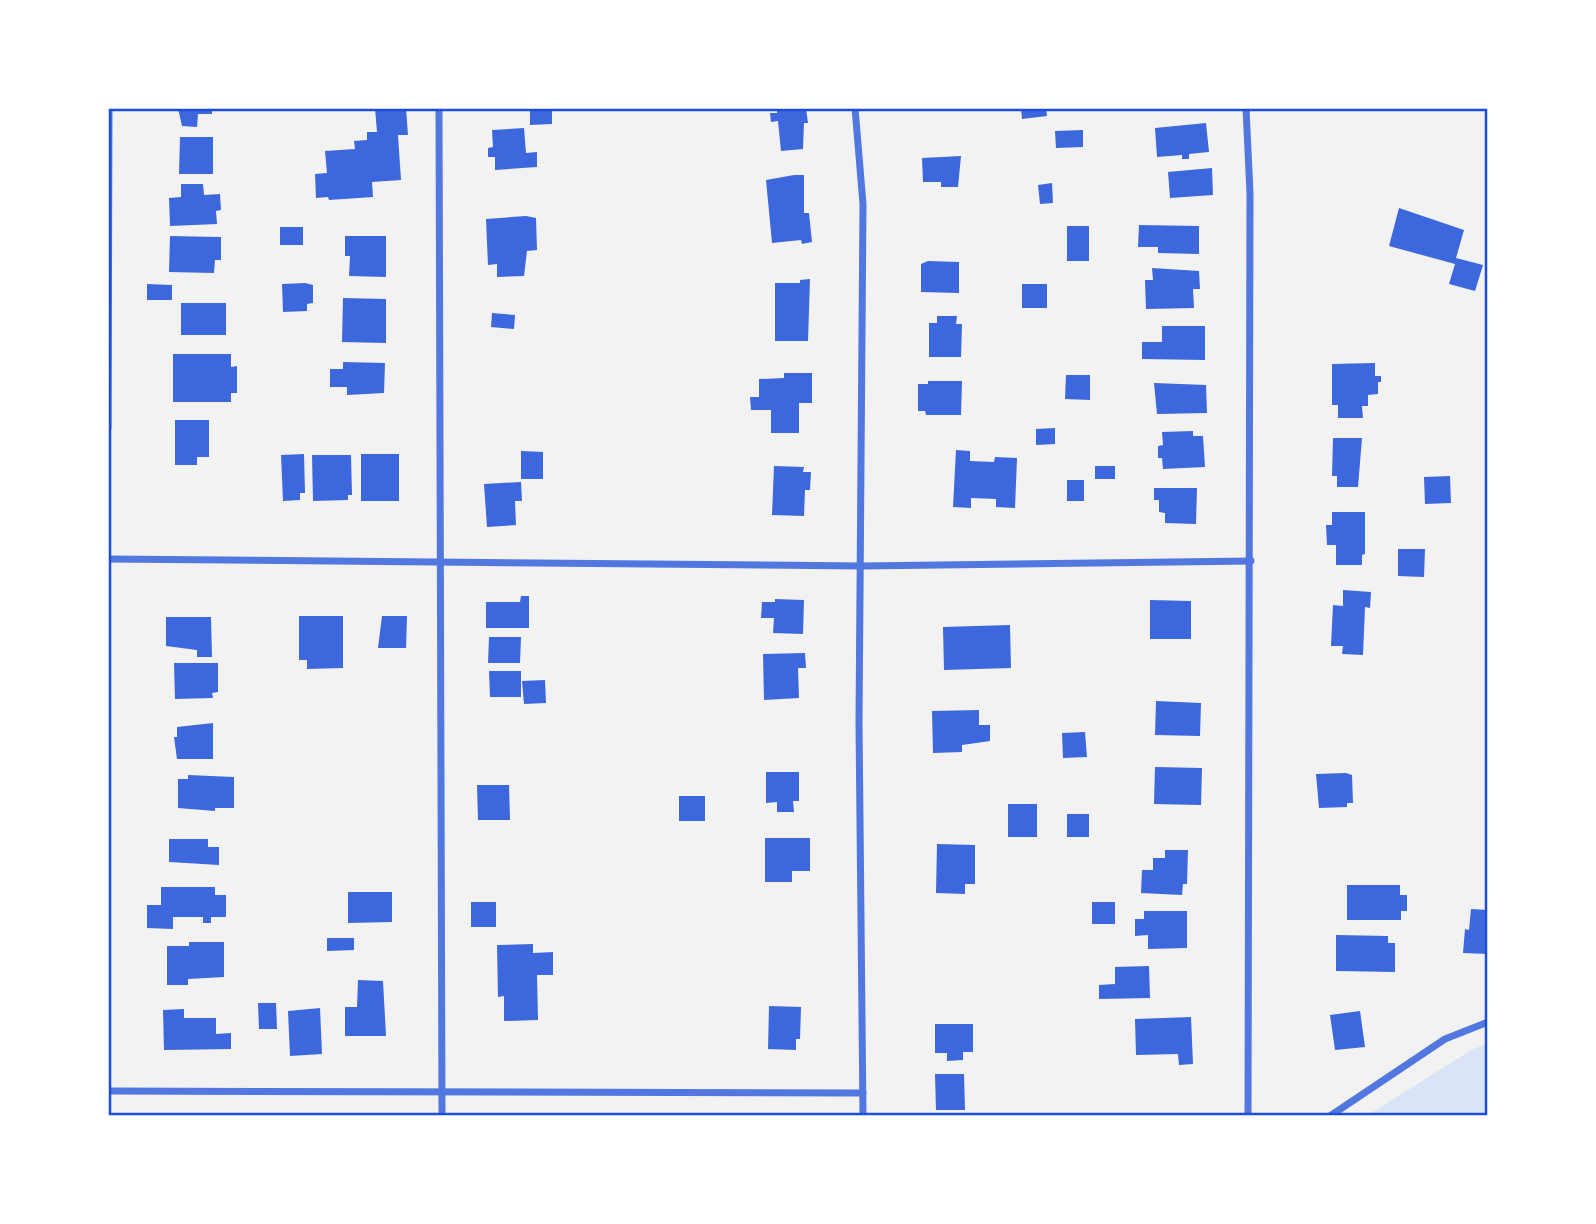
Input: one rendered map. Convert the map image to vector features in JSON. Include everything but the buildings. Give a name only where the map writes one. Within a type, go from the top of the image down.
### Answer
[{"type":"street","points":[[108,428],[109,108]]},
{"type":"street","points":[[439,108],[442,1115]]},
{"type":"street","points":[[855,108],[863,204],[859,722],[863,1115]]},
{"type":"street","points":[[1246,108],[1250,193],[1251,561],[1248,1115]]},
{"type":"street","points":[[108,559],[862,566],[1251,561]]},
{"type":"street","points":[[1330,1115],[1445,1039],[1488,1022]]},
{"type":"street","points":[[108,1091],[863,1093]]},
{"type":"shaded area","points":[[1487,1044],[1487,1115],[1368,1115],[1473,1049]]}]
